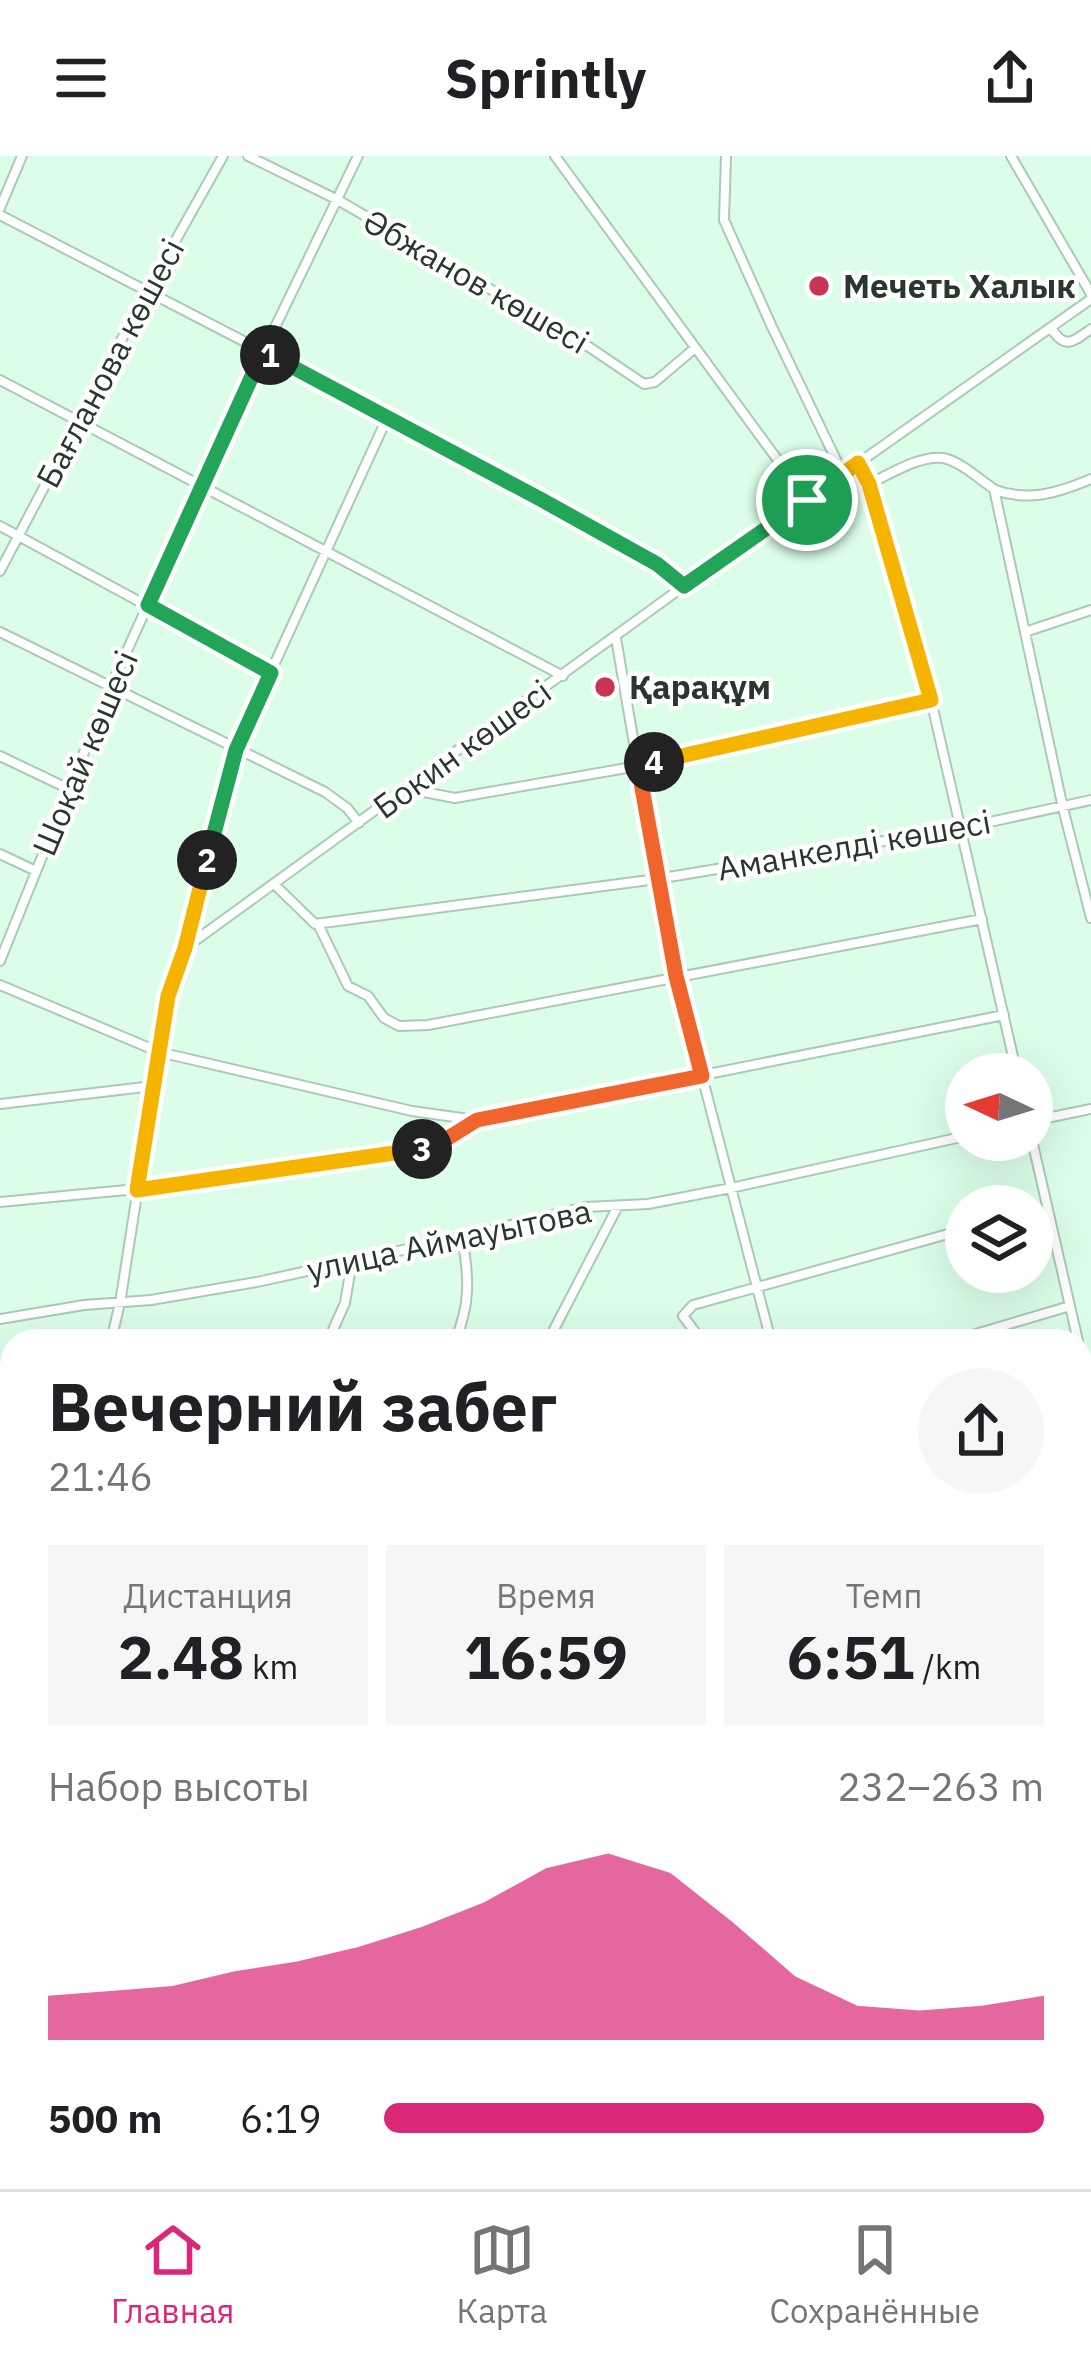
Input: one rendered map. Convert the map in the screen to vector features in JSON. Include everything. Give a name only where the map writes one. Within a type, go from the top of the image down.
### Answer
[{"type":"street","points":[[22,156],[0,211],[388,416],[657,564],[684,586]]},
{"type":"street","name":"Бағланова көшесі","points":[[0,571],[223,156]]},
{"type":"street","name":"Әбжанов көшесі","points":[[248,156],[338,200],[589,346],[644,384],[656,382],[695,349]]},
{"type":"street","name":"Шоқай көшесі","points":[[0,961],[110,688],[358,156]]},
{"type":"street","points":[[555,156],[807,500]]},
{"type":"street","points":[[726,156],[724,220],[843,474]]},
{"type":"street","points":[[1011,156],[1091,297]]},
{"type":"street","name":"Бокин көшесі","points":[[185,948],[1091,297]]},
{"type":"street","points":[[1051,328],[1064,342],[1091,329]]},
{"type":"street","points":[[0,380],[563,676]]},
{"type":"street","points":[[114,1329],[168,996],[236,750],[388,416]]},
{"type":"street","points":[[869,484],[942,458],[1012,496],[1032,497],[1091,479]]},
{"type":"street","points":[[858,463],[869,484],[931,700],[1012,1053]]},
{"type":"street","points":[[994,489],[1091,918]]},
{"type":"street","points":[[0,526],[271,673]]},
{"type":"street","points":[[1025,632],[1091,610]]},
{"type":"street","points":[[0,632],[325,792],[359,823]]},
{"type":"street","points":[[616,638],[676,976],[768,1329]]},
{"type":"street","points":[[406,789],[455,798],[638,766],[931,700]]},
{"type":"street","points":[[0,756],[69,790]]},
{"type":"street","name":"Аманкелді көшесі","points":[[318,924],[657,879],[962,828],[1091,800]]},
{"type":"street","points":[[0,854],[36,871]]},
{"type":"street","points":[[274,884],[318,924],[348,986],[368,996],[384,1018],[399,1026],[428,1025],[982,919]]},
{"type":"street","points":[[0,985],[159,1052],[412,1111],[477,1120],[1004,1015]]},
{"type":"street","points":[[0,1104],[154,1085]]},
{"type":"street","points":[[1053,1117],[1091,1109]]},
{"type":"street","points":[[0,1202],[137,1190],[432,1148],[477,1120]]},
{"type":"street","name":"улица Аймауытова","points":[[0,1319],[194,1293],[585,1207],[648,1204],[945,1141]]},
{"type":"street","points":[[554,1329],[618,1206]]},
{"type":"street","points":[[1053,1232],[1075,1329]]},
{"type":"street","points":[[693,1329],[683,1316],[693,1305],[945,1235]]},
{"type":"street","points":[[461,1329],[470,1282],[462,1237]]},
{"type":"street","points":[[333,1329],[352,1261]]},
{"type":"street","points":[[992,1329],[1070,1306]]},
{"type":"place","name":"Мечеть Халык","points":[[819,286]]},
{"type":"place","name":"Қарақұм","points":[[605,687]]},
{"type":"route","points":[[263,352],[542,500],[657,564],[684,586],[807,500],[858,463],[869,484],[931,700],[638,766],[676,976],[702,1076],[477,1120],[432,1148],[137,1190],[168,996],[236,750],[271,673],[148,605],[263,352]]}]
